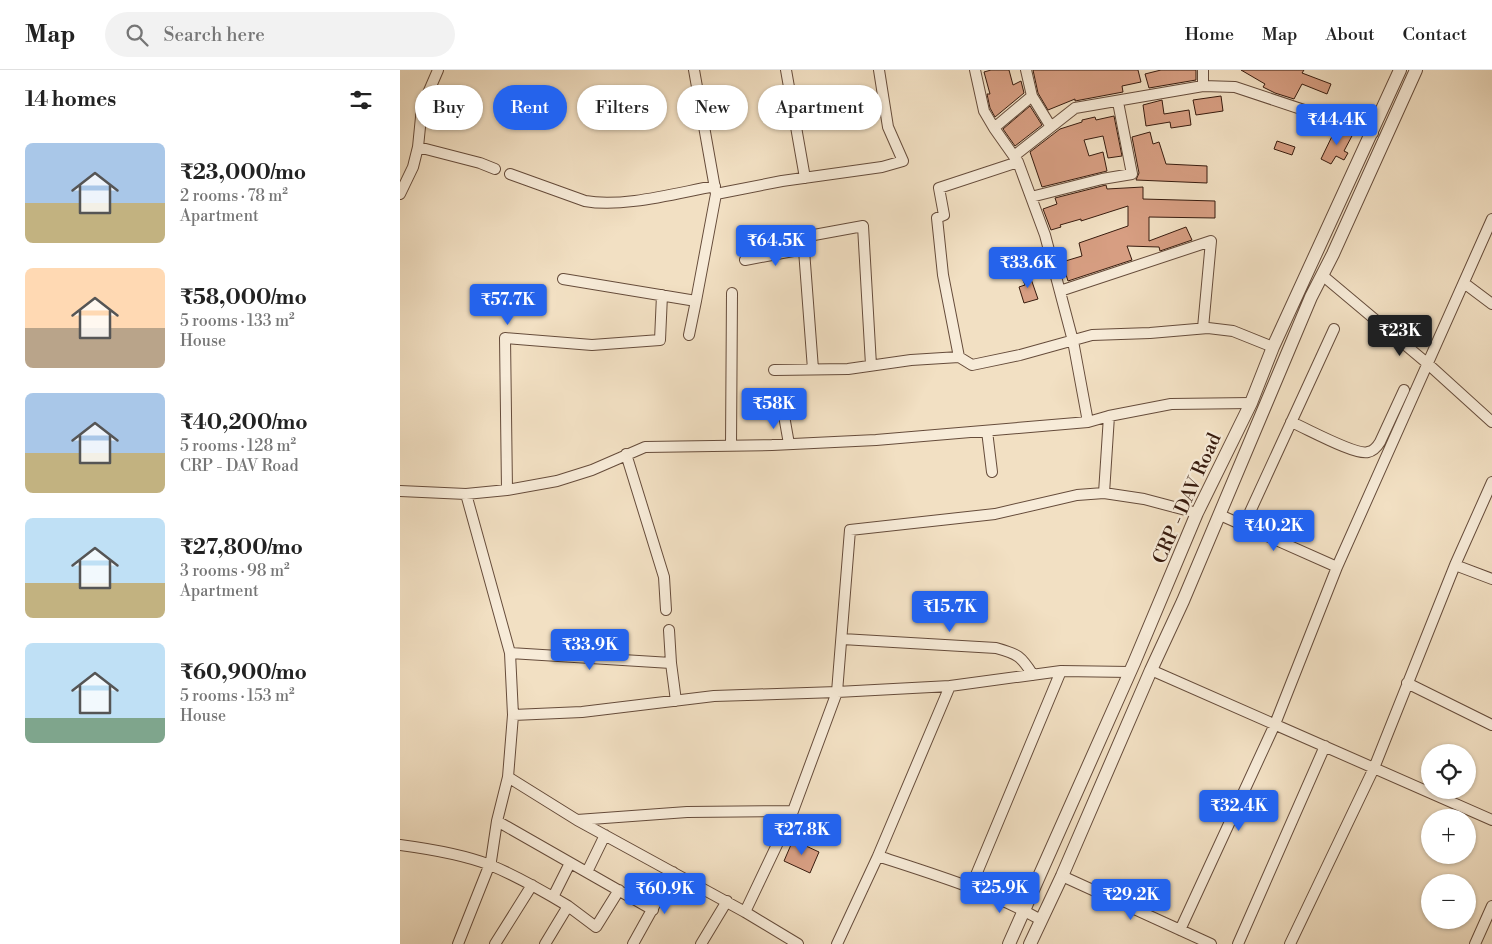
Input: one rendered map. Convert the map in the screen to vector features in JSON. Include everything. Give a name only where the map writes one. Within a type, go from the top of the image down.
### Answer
[{"type":"street","points":[[402,188],[414,167],[422,107],[438,70]]},
{"type":"street","points":[[689,334],[716,190],[694,70]]},
{"type":"street","points":[[786,70],[805,178]]},
{"type":"street","points":[[510,174],[585,201],[598,203],[716,190],[882,167],[903,161],[888,127],[879,70]]},
{"type":"street","points":[[976,70],[984,111],[1016,159],[1045,235],[1073,341],[1088,422]]},
{"type":"street","points":[[1026,70],[1032,96],[1051,127]]},
{"type":"street","points":[[1203,70],[1203,86]]},
{"type":"street","name":"CRP - DAV Road","points":[[1009,944],[1130,672],[1197,513],[1251,403],[1273,347],[1373,133],[1400,70]]},
{"type":"street","name":"CRP - DAV Road","points":[[1030,944],[1062,876],[1190,585],[1311,297],[1416,70]]},
{"type":"street","points":[[959,357],[943,275],[937,218],[944,215],[939,188],[1016,159],[1075,108],[1203,86],[1235,87],[1373,133]]},
{"type":"street","points":[[994,128],[1032,96]]},
{"type":"street","points":[[1031,197],[1102,179],[1132,174],[1118,102]]},
{"type":"street","points":[[418,147],[496,169]]},
{"type":"street","points":[[1180,930],[1275,724],[1337,567],[1492,219]]},
{"type":"street","points":[[812,369],[803,237],[863,226],[871,366]]},
{"type":"street","points":[[1060,291],[1211,241],[1203,328]]},
{"type":"street","points":[[745,260],[804,249]]},
{"type":"street","points":[[1322,275],[1428,364],[1492,422]]},
{"type":"street","points":[[563,279],[696,301]]},
{"type":"street","points":[[1464,283],[1492,304]]},
{"type":"street","points":[[732,293],[732,445]]},
{"type":"street","points":[[507,490],[506,338],[592,346],[660,340],[662,295]]},
{"type":"street","points":[[774,370],[848,369],[911,360],[959,357],[972,365],[1020,355],[1092,335],[1150,333],[1203,328],[1233,331],[1273,347]]},
{"type":"street","points":[[1244,525],[1334,329]]},
{"type":"street","points":[[1292,422],[1354,451],[1368,452],[1376,448],[1380,442],[1404,390]]},
{"type":"street","points":[[400,491],[466,494],[507,490],[557,481],[592,470],[645,447],[876,440],[1088,422],[1108,416],[1171,404],[1251,403]]},
{"type":"street","points":[[783,410],[790,444]]},
{"type":"street","points":[[1104,493],[1108,416]]},
{"type":"street","points":[[987,431],[992,472]]},
{"type":"street","points":[[626,454],[664,577],[666,610]]},
{"type":"street","points":[[1290,944],[1374,768],[1455,565],[1492,482]]},
{"type":"street","points":[[745,912],[793,811],[837,692],[850,530],[995,514],[1077,495],[1104,493],[1144,499],[1197,513]]},
{"type":"street","points":[[458,944],[491,862],[497,821],[508,777],[513,715],[510,653],[466,494]]},
{"type":"street","points":[[1220,515],[1337,567]]},
{"type":"street","points":[[1455,565],[1492,579]]},
{"type":"street","points":[[1171,576],[1190,585]]},
{"type":"street","points":[[669,630],[676,700]]},
{"type":"street","points":[[842,639],[996,648],[1013,652],[1023,659],[1033,675]]},
{"type":"street","points":[[510,653],[671,663]]},
{"type":"street","points":[[1151,670],[1492,820]]},
{"type":"street","points":[[513,715],[582,712],[714,696],[950,686],[1061,671],[1130,672]]},
{"type":"street","points":[[970,887],[1061,671]]},
{"type":"street","points":[[1407,683],[1492,725]]},
{"type":"street","points":[[837,944],[878,856],[950,686]]},
{"type":"street","points":[[1238,944],[1325,746]]},
{"type":"street","points":[[508,777],[577,820],[674,872],[798,944]]},
{"type":"street","points":[[577,820],[687,812],[793,811]]},
{"type":"street","points":[[497,821],[653,910]]},
{"type":"street","points":[[587,872],[605,835]]},
{"type":"street","points":[[400,845],[429,848],[489,865],[532,885],[568,906],[596,926],[619,890]]},
{"type":"street","points":[[878,856],[970,887],[1041,920]]},
{"type":"street","points":[[553,897],[570,863]]},
{"type":"street","points":[[633,944],[674,872]]},
{"type":"street","points":[[1062,876],[1209,944]]},
{"type":"street","points":[[495,944],[532,885]]},
{"type":"street","points":[[701,944],[726,902]]},
{"type":"street","points":[[545,944],[568,906]]},
{"type":"street","points":[[1475,944],[1492,906]]},
{"type":"building","points":[[1009,70],[1013,85],[1021,81],[1024,93],[995,117],[990,108],[987,94],[990,94],[984,72]]},
{"type":"building","points":[[1033,70],[1138,70],[1141,82],[1122,86],[1123,92],[1075,101],[1075,99],[1048,110],[1038,93]]},
{"type":"building","points":[[1161,70],[1196,70],[1196,80],[1149,88],[1145,74]]},
{"type":"building","points":[[1241,70],[1304,70],[1302,73],[1331,84],[1327,94],[1302,84],[1294,99],[1263,87],[1265,84]]},
{"type":"building","points":[[1221,96],[1223,111],[1196,115],[1193,100]]},
{"type":"building","points":[[1162,100],[1164,114],[1189,110],[1191,125],[1171,128],[1170,122],[1146,126],[1143,105]]},
{"type":"building","points":[[1030,106],[1042,125],[1015,146],[1003,129]]},
{"type":"building","points":[[1114,116],[1122,156],[1108,158],[1103,136],[1084,140],[1089,156],[1103,152],[1107,171],[1042,187],[1030,152],[1060,129],[1082,122],[1082,120],[1095,117],[1096,120]]},
{"type":"building","points":[[1336,128],[1353,134],[1344,151],[1348,153],[1344,160],[1336,156],[1331,164],[1321,159]]},
{"type":"building","points":[[1150,132],[1153,144],[1159,142],[1166,164],[1207,166],[1207,183],[1136,180],[1139,173],[1132,137]]},
{"type":"building","points":[[1277,141],[1295,147],[1292,155],[1274,149]]},
{"type":"building","points":[[1106,185],[1107,189],[1143,187],[1143,199],[1215,201],[1215,218],[1149,217],[1149,241],[1186,227],[1192,240],[1160,251],[1159,247],[1127,246],[1132,260],[1068,281],[1062,262],[1082,256],[1079,243],[1128,226],[1128,206],[1081,221],[1081,219],[1060,225],[1061,227],[1051,230],[1043,209],[1057,204],[1055,198]]},
{"type":"building","points":[[1029,273],[1038,299],[1024,303],[1019,287],[1025,285],[1021,275]]},
{"type":"building","points":[[793,840],[819,852],[810,873],[784,861]]}]
